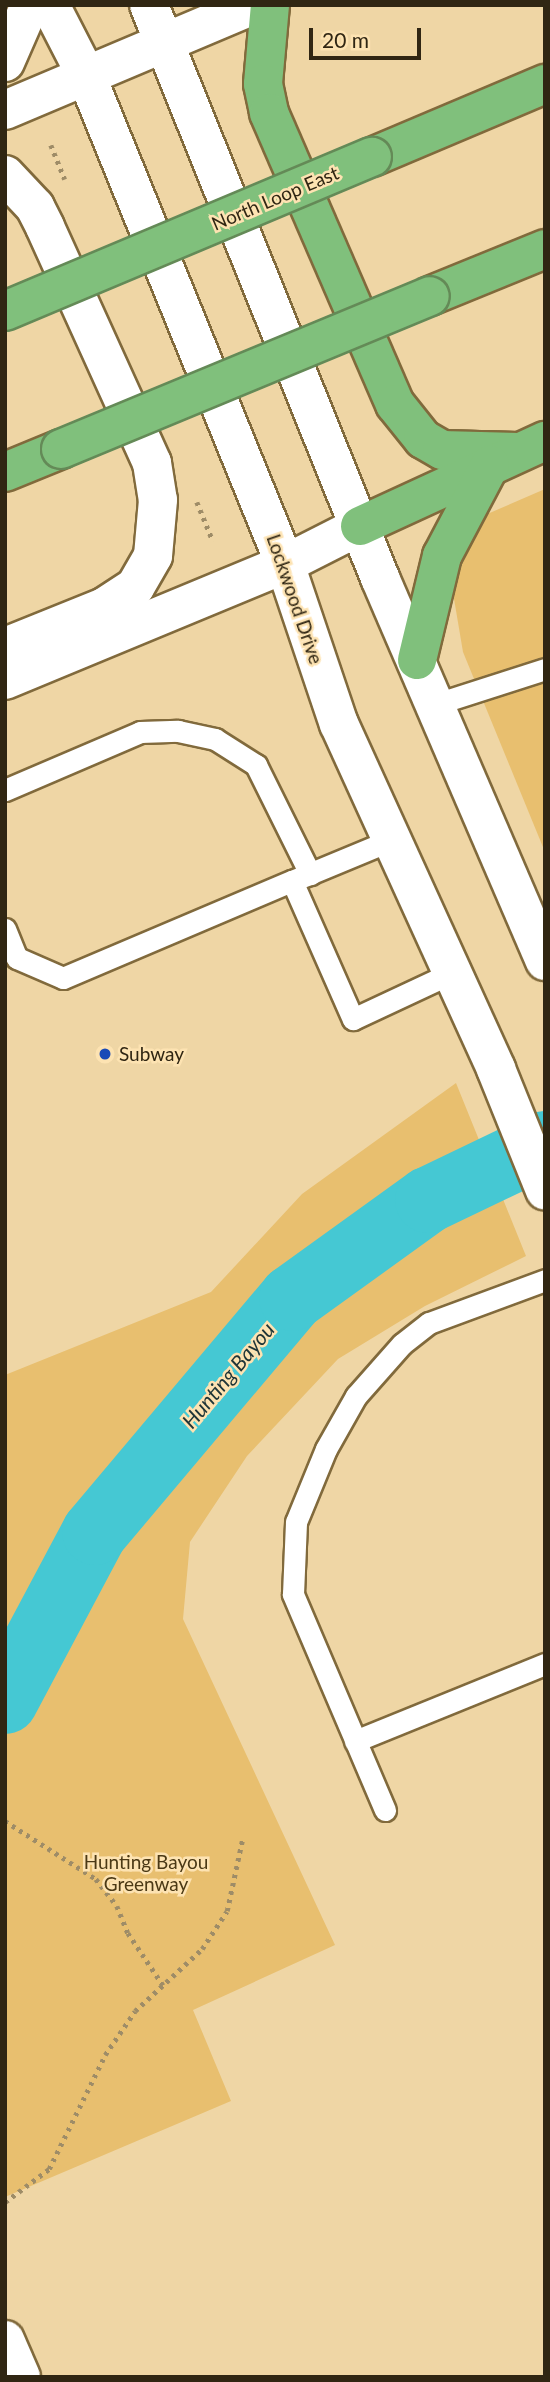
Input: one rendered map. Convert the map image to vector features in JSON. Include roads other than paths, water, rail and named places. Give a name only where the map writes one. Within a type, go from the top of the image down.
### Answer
[{"type":"highway","points":[[270,5],[263,84],[269,113],[395,404],[423,439],[442,450],[518,453]]},
{"type":"highway","name":"North Loop East","points":[[5,311],[545,84]]},
{"type":"highway","points":[[5,472],[545,249]]},
{"type":"highway","points":[[360,526],[518,453]]},
{"type":"highway","points":[[417,660],[442,556],[518,453]]},
{"type":"main road","points":[[5,62],[30,5]]},
{"type":"main road","name":"Lockwood Drive","points":[[50,5],[86,75],[285,564],[339,724],[496,1069],[545,1190]]},
{"type":"main road","points":[[149,5],[417,660],[536,914],[545,961]]},
{"type":"main road","points":[[5,110],[254,5]]},
{"type":"main road","points":[[5,175],[29,198],[45,227],[152,463],[158,500],[153,556],[135,587],[104,607],[5,648]]},
{"type":"main road","points":[[5,680],[285,564],[360,526]]},
{"type":"main road","points":[[5,2340],[21,2377]]},
{"type":"lane","points":[[436,704],[545,669]]},
{"type":"lane","points":[[5,790],[140,732],[178,731],[215,739],[256,765],[353,1018],[451,973]]},
{"type":"lane","points":[[5,929],[18,958],[63,978],[391,840]]},
{"type":"lane","points":[[385,1810],[293,1594],[296,1522],[326,1449],[356,1396],[402,1344],[429,1323],[545,1280]]},
{"type":"lane","points":[[355,1741],[545,1664]]},
{"type":"waterway","name":"Hunting Bayou","points":[[5,1701],[95,1532],[292,1298],[428,1200],[545,1144]]},
{"type":"place","name":"Subway","points":[[105,1054]]},
{"type":"park label","name":"Hunting Bayou Greenway","points":[[146,1873]]}]
